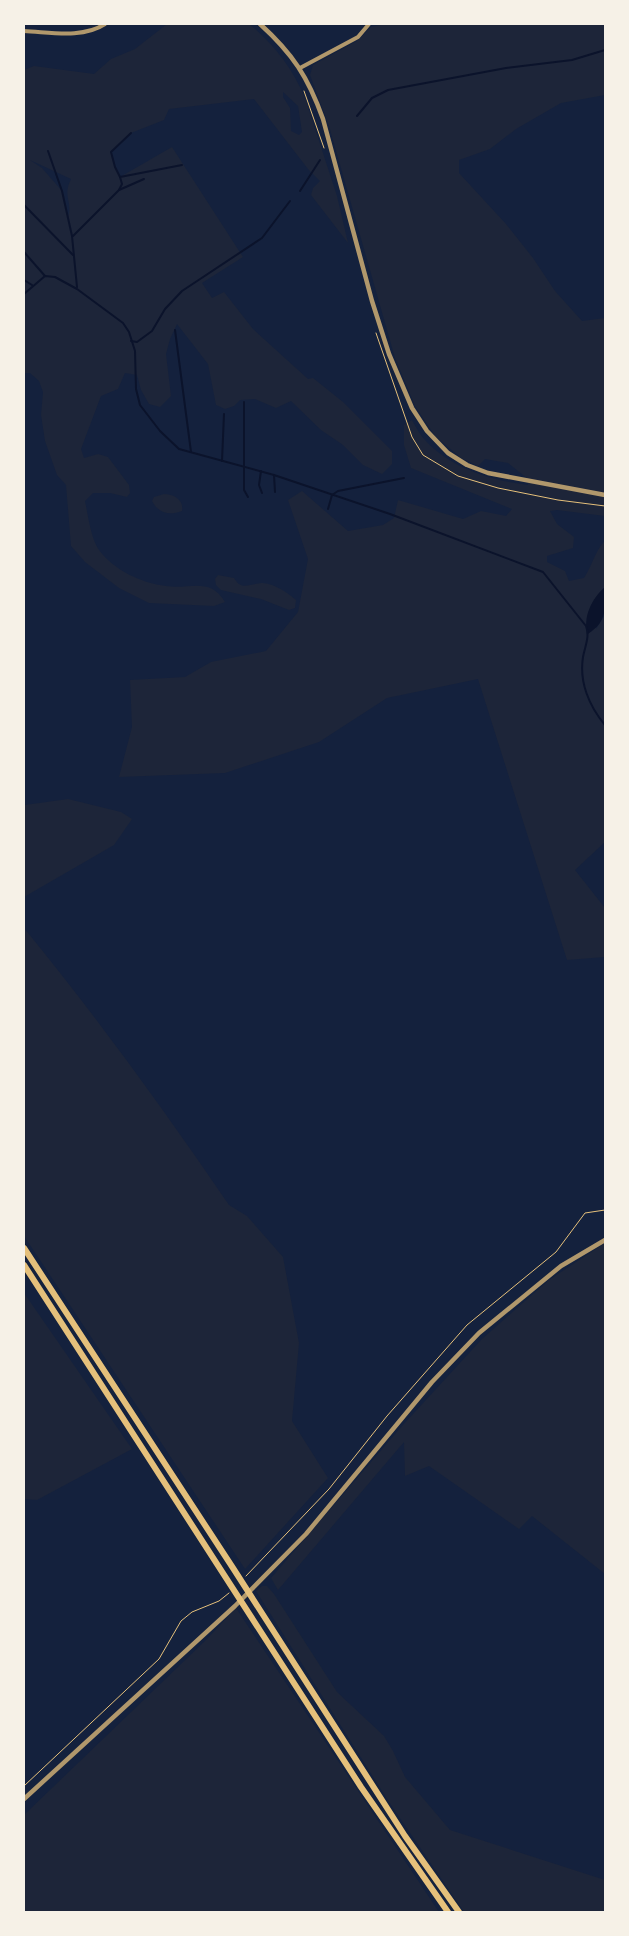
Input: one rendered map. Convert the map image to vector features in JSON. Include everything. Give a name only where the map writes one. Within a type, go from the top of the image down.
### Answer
[{"type":"highway","points":[[24,1248],[405,1836],[458,1912]]},
{"type":"highway","points":[[24,1265],[387,1826],[448,1912]]},
{"type":"street","points":[[24,31],[78,33],[99,28],[105,24]]},
{"type":"street","points":[[260,24],[286,49],[308,82],[323,119],[372,301],[389,354],[412,408],[427,431],[448,454],[488,474],[605,495]]},
{"type":"street","points":[[300,68],[358,38],[369,24]]},
{"type":"street","points":[[24,1799],[235,1606],[306,1534],[432,1382],[479,1332],[561,1266],[605,1240]]},
{"type":"path","points":[[304,89],[326,155]]},
{"type":"path","points":[[374,326],[412,437],[423,455],[458,476],[498,488],[558,500],[605,506]]},
{"type":"path","points":[[246,1576],[329,1489],[387,1416],[468,1326],[556,1252],[585,1213],[605,1210]]},
{"type":"path","points":[[24,1786],[159,1659],[180,1621],[192,1612],[219,1601],[234,1588]]},
{"type":"shaded area","points":[[167,24],[249,24],[274,48],[295,77],[305,98],[337,196],[348,243],[311,195],[313,188],[320,181],[308,169],[254,99],[169,109],[164,120],[131,133],[111,152],[120,177],[172,147],[243,257],[202,283],[212,298],[224,292],[253,329],[308,379],[313,378],[343,402],[392,451],[392,464],[382,474],[363,465],[343,445],[321,430],[291,401],[276,408],[255,399],[240,400],[234,406],[225,409],[216,405],[208,364],[177,324],[166,354],[171,396],[160,407],[149,404],[141,390],[137,375],[125,373],[118,389],[101,396],[81,449],[84,458],[98,454],[108,457],[129,485],[130,493],[127,497],[110,493],[93,493],[85,501],[96,545],[112,564],[147,582],[175,587],[198,586],[213,589],[225,602],[214,606],[149,603],[119,588],[85,562],[71,546],[66,485],[57,475],[45,441],[41,415],[43,392],[39,381],[30,373],[24,373],[24,70],[34,66],[94,74],[111,59],[135,49]],"holes":[[[283,92],[298,106],[302,132],[299,135],[291,131],[290,108],[283,97]],[[30,160],[71,179],[67,190],[68,217],[62,191],[42,168]]]},
{"type":"shaded area","points":[[386,24],[605,24],[605,95],[561,103],[516,129],[490,149],[459,160],[459,173],[506,224],[533,258],[555,291],[582,321],[605,318],[605,516],[557,510],[550,511],[557,524],[574,537],[573,548],[547,556],[547,562],[565,571],[569,581],[584,578],[599,548],[605,541],[605,587],[601,591],[596,629],[605,615],[605,842],[575,870],[605,908],[605,957],[567,960],[478,679],[387,698],[319,742],[225,773],[119,777],[132,727],[130,680],[185,677],[211,662],[266,651],[298,612],[308,559],[288,500],[302,491],[348,531],[383,525],[394,518],[398,500],[463,519],[481,511],[506,516],[512,509],[411,468],[404,445],[404,425],[412,420],[421,436],[435,450],[459,465],[473,472],[528,485],[528,479],[508,463],[485,459],[478,466],[461,458],[435,436],[415,406],[395,358],[329,126],[310,75],[313,65],[357,41],[371,27]]},
{"type":"shaded area","points":[[164,494],[177,498],[180,501],[182,511],[168,513],[157,508],[152,501],[154,497]]},
{"type":"shaded area","points":[[218,575],[234,578],[240,585],[244,586],[263,583],[277,587],[296,600],[295,608],[289,610],[261,599],[221,590],[216,585],[215,579]]},
{"type":"shaded area","points":[[605,587],[604,614],[599,624],[588,634],[586,621],[589,609],[592,602]]},
{"type":"shaded area","points":[[68,799],[121,812],[132,819],[114,845],[24,897],[25,805]]},
{"type":"shaded area","points":[[24,928],[130,1064],[229,1205],[247,1216],[283,1257],[299,1343],[292,1421],[328,1478],[245,1569],[24,1236]]},
{"type":"shaded area","points":[[605,1243],[605,1574],[532,1516],[519,1529],[429,1466],[405,1476],[404,1442],[278,1590],[271,1578],[402,1426],[482,1339],[549,1280]]},
{"type":"shaded area","points":[[24,1293],[132,1449],[37,1500],[24,1499]]},
{"type":"shaded area","points":[[262,1586],[267,1586],[274,1594],[337,1692],[384,1736],[405,1777],[450,1830],[605,1880],[605,1912],[464,1912],[389,1802],[256,1591]]},
{"type":"shaded area","points":[[236,1608],[439,1912],[24,1912],[24,1815],[207,1639]]},
{"type":"waterway","points":[[357,116],[372,98],[388,90],[506,68],[572,60],[605,50]]},
{"type":"waterway","points":[[120,177],[111,152],[131,133]]},
{"type":"waterway","points":[[48,151],[62,191],[72,236],[77,287]]},
{"type":"waterway","points":[[300,191],[320,160]]},
{"type":"waterway","points":[[119,190],[122,184],[120,177],[182,165]]},
{"type":"waterway","points":[[73,236],[119,190],[144,179]]},
{"type":"waterway","points":[[131,341],[137,342],[152,331],[165,309],[182,291],[262,238],[290,201]]},
{"type":"waterway","points":[[24,205],[73,255]]},
{"type":"waterway","points":[[24,252],[45,276]]},
{"type":"waterway","points":[[24,294],[45,276],[55,277],[77,289],[123,323],[129,332],[135,351],[136,389],[140,405],[160,431],[179,449],[274,475],[390,514],[543,572],[586,626],[587,638],[582,676],[590,702],[605,725]]},
{"type":"waterway","points":[[24,280],[32,285]]},
{"type":"waterway","points":[[175,330],[191,452]]},
{"type":"waterway","points":[[244,402],[244,490],[248,497]]},
{"type":"waterway","points":[[222,461],[224,414]]},
{"type":"waterway","points":[[261,471],[259,485],[262,493]]},
{"type":"waterway","points":[[274,475],[275,492]]},
{"type":"waterway","points":[[328,509],[332,495],[338,491],[404,478]]}]
